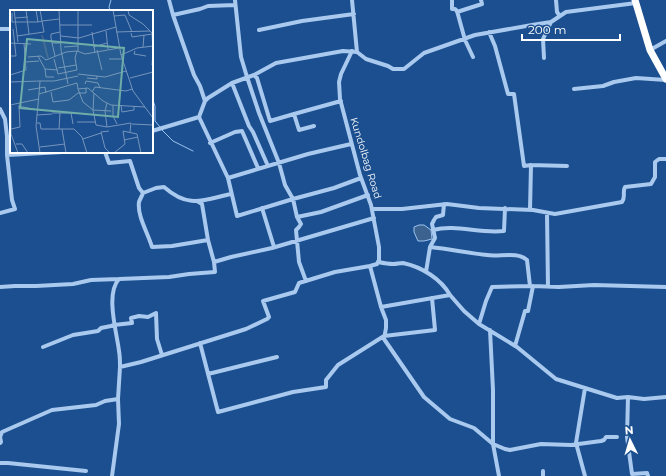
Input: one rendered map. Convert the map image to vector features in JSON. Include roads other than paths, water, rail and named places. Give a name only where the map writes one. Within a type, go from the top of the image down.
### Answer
[{"type":"highway","points":[[636,2],[650,50],[666,80]]},
{"type":"street","points":[[169,0],[173,15],[205,102]]},
{"type":"street","points":[[352,0],[357,52]]},
{"type":"street","points":[[452,0],[452,9],[455,8],[457,12],[465,40],[473,57]]},
{"type":"street","points":[[457,12],[482,4],[481,0]]},
{"type":"street","points":[[556,0],[557,12],[560,16]]},
{"type":"street","points":[[173,15],[208,6],[235,2],[241,57],[259,113],[279,163],[285,185],[293,199],[297,217],[301,224],[296,230],[299,262],[306,280]]},
{"type":"street","points":[[361,178],[334,188],[237,216],[228,178],[210,143],[199,117],[205,102],[208,98],[232,84],[254,75],[276,63],[343,51],[352,51],[357,52],[366,59],[393,69],[404,69],[424,53],[465,40],[475,35],[551,22],[566,12],[636,2]]},
{"type":"street","points":[[259,30],[302,21],[354,14]]},
{"type":"street","points":[[544,58],[543,39],[551,22]]},
{"type":"street","points":[[0,28],[10,29]]},
{"type":"street","points":[[489,32],[495,46],[508,94],[514,94],[524,166],[567,166]]},
{"type":"street","points":[[650,50],[666,40]]},
{"type":"street","name":"Kundolbag Road","points":[[352,51],[339,82],[341,101],[351,144],[372,209],[379,247],[378,262]]},
{"type":"street","points":[[254,75],[257,78],[270,121],[341,101]]},
{"type":"street","points":[[574,89],[603,86],[614,82],[636,78],[666,80]]},
{"type":"street","points":[[232,84],[249,126],[268,166]]},
{"type":"street","points":[[0,109],[6,130],[12,200],[15,209],[0,213]]},
{"type":"street","points":[[294,114],[299,130],[314,126]]},
{"type":"street","points":[[153,131],[199,117]]},
{"type":"street","points":[[210,143],[235,132],[242,131],[258,168]]},
{"type":"street","points":[[228,178],[308,154],[351,144]]},
{"type":"street","points":[[7,155],[44,153]]},
{"type":"street","points":[[105,153],[109,163],[130,161],[138,188],[143,193]]},
{"type":"street","points":[[372,209],[402,209],[444,204],[530,210],[559,214],[622,202],[625,187],[651,184],[655,177],[655,162],[660,159],[666,159]]},
{"type":"street","points":[[530,210],[531,165]]},
{"type":"street","points":[[208,240],[172,246],[152,246],[143,224],[140,209],[139,203],[143,193],[156,188],[164,187],[172,194],[187,201],[196,201],[231,194]]},
{"type":"street","points":[[297,217],[321,212],[368,195]]},
{"type":"street","points":[[0,287],[73,284],[99,279],[169,277],[214,272],[214,262],[208,240],[202,204],[196,201]]},
{"type":"street","points":[[426,272],[430,247],[434,238],[432,224],[436,217],[443,215],[444,204]]},
{"type":"street","points":[[262,208],[274,247]]},
{"type":"street","points":[[433,230],[451,228],[488,232],[504,231],[505,208]]},
{"type":"street","points":[[547,213],[548,287]]},
{"type":"street","points":[[214,262],[274,247],[374,218]]},
{"type":"street","points":[[430,247],[487,255],[510,255],[525,258],[527,260],[532,286],[528,311],[525,311],[515,346]]},
{"type":"street","points":[[120,367],[246,329],[269,317],[263,301],[295,292],[299,283],[306,280],[335,272],[370,266],[377,264],[378,262],[392,264],[400,263],[426,272],[441,283],[446,287],[450,295],[464,311],[479,324],[515,346],[556,379],[617,398],[628,397],[644,399],[666,397]]},
{"type":"street","points":[[370,266],[386,320],[384,338],[424,397],[450,419],[474,428],[493,444],[510,450],[541,444],[577,444],[601,441],[606,437],[617,437]]},
{"type":"street","points":[[112,476],[119,424],[118,399],[120,367],[119,351],[114,325],[113,292],[114,286],[119,279]]},
{"type":"street","points":[[479,324],[492,287],[594,285],[666,287]]},
{"type":"street","points":[[381,307],[450,295]]},
{"type":"street","points":[[200,343],[218,412],[293,392],[326,387],[326,380],[338,365],[384,336],[435,330],[432,298]]},
{"type":"street","points":[[44,347],[73,335],[98,331],[101,328],[114,325],[132,323],[131,318],[139,316],[148,317],[156,313],[156,339],[162,355]]},
{"type":"street","points":[[490,330],[493,390],[493,444],[499,476]]},
{"type":"street","points":[[208,374],[277,357]]},
{"type":"street","points":[[585,388],[577,444],[585,476]]},
{"type":"street","points":[[628,397],[627,437],[632,474],[647,473],[648,476]]},
{"type":"street","points":[[0,443],[2,432],[52,410],[96,405],[105,401],[118,399]]},
{"type":"street","points":[[0,463],[86,471]]},
{"type":"water","points":[[424,225],[431,230],[432,239],[418,241],[414,232],[414,227]]},
{"type":"waterway","points":[[110,10],[111,0]]},
{"type":"waterway","points":[[153,101],[155,106],[155,121],[160,127]]},
{"type":"waterway","points":[[162,130],[173,141],[193,151]]}]
